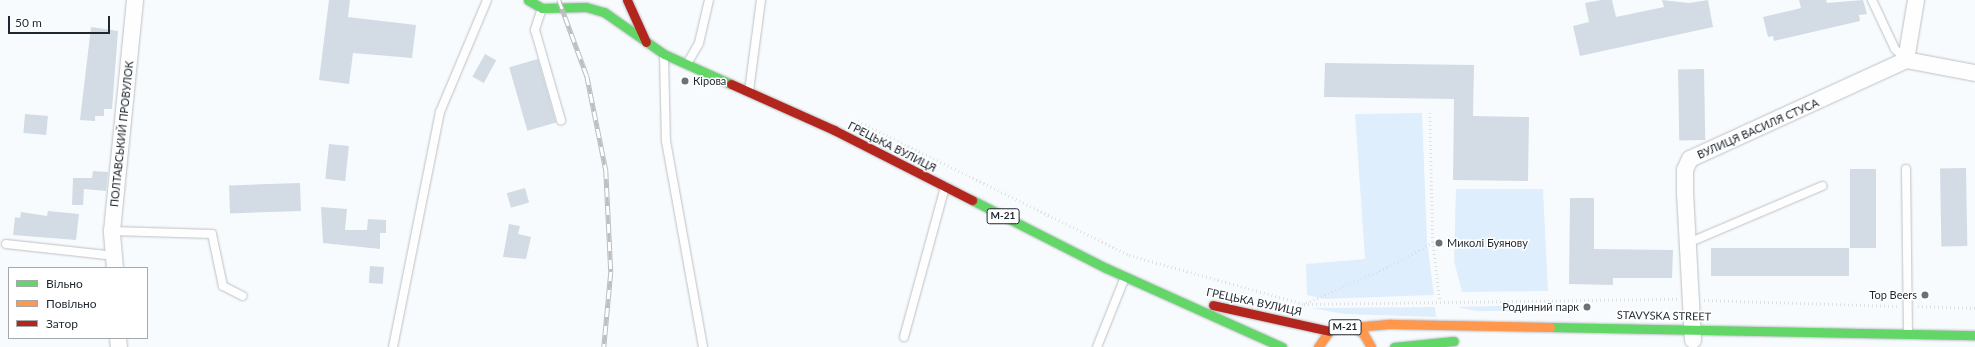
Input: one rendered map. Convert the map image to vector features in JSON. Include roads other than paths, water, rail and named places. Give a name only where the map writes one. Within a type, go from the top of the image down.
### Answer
[{"type":"main road","name":"М-21","points":[[528,0],[542,8],[576,8]]},
{"type":"main road","points":[[576,8],[582,0]]},
{"type":"main road","points":[[627,0],[646,42]]},
{"type":"main road","name":"ГРЕЦЬКА ВУЛИЦЯ","points":[[576,8],[604,12],[664,54],[749,92],[1126,276],[1173,296],[1282,347]]},
{"type":"main road","points":[[613,8],[618,23]]},
{"type":"main road","name":"ГРЕЦЬКА ВУЛИЦЯ","points":[[1173,296],[1329,331]]},
{"type":"main road","name":"М-21","points":[[1318,347],[1329,331],[1340,326],[1354,327],[1363,333],[1371,347]]},
{"type":"main road","name":"STAVYSKA STREET","points":[[1354,327],[1693,335],[1907,344],[1975,344]]},
{"type":"main road","name":"STAVYSKA STREET","points":[[1555,338],[1632,340],[1693,335],[1975,335]]},
{"type":"main road","points":[[1394,347],[1468,340]]},
{"type":"street","name":"ПОЛТАВСЬКИЙ ПРОВУЛОК","points":[[115,262],[112,231],[135,0]]},
{"type":"street","points":[[1916,0],[1906,60],[1975,73]]},
{"type":"street","name":"ВУЛИЦЯ ВАСИЛЯ СТУСА","points":[[1693,335],[1685,170],[1690,160],[1906,60]]},
{"type":"lane","points":[[393,347],[440,112],[487,0]]},
{"type":"lane","points":[[687,64],[699,43],[709,0]]},
{"type":"lane","points":[[749,92],[761,0]]},
{"type":"lane","points":[[1872,0],[1895,49],[1906,60]]},
{"type":"lane","points":[[542,8],[535,30],[561,120]]},
{"type":"lane","points":[[664,54],[666,141],[703,347]]},
{"type":"lane","points":[[1906,169],[1908,306],[1907,344]]},
{"type":"lane","points":[[1688,243],[1822,186]]},
{"type":"lane","points":[[904,337],[945,187]]},
{"type":"lane","points":[[112,231],[212,234],[223,286],[243,296]]},
{"type":"lane","points":[[6,244],[115,262]]},
{"type":"lane","points":[[1097,347],[1126,276]]},
{"type":"railway","points":[[559,0],[587,76],[606,170],[611,272],[604,347]]},
{"type":"place","name":"Кірова","points":[[685,81]]},
{"type":"place","name":"Миколі Буянову","points":[[1439,243]]},
{"type":"place","name":"Top Beers","points":[[1925,295]]},
{"type":"place","name":"Родинний парк","points":[[1587,307]]}]
